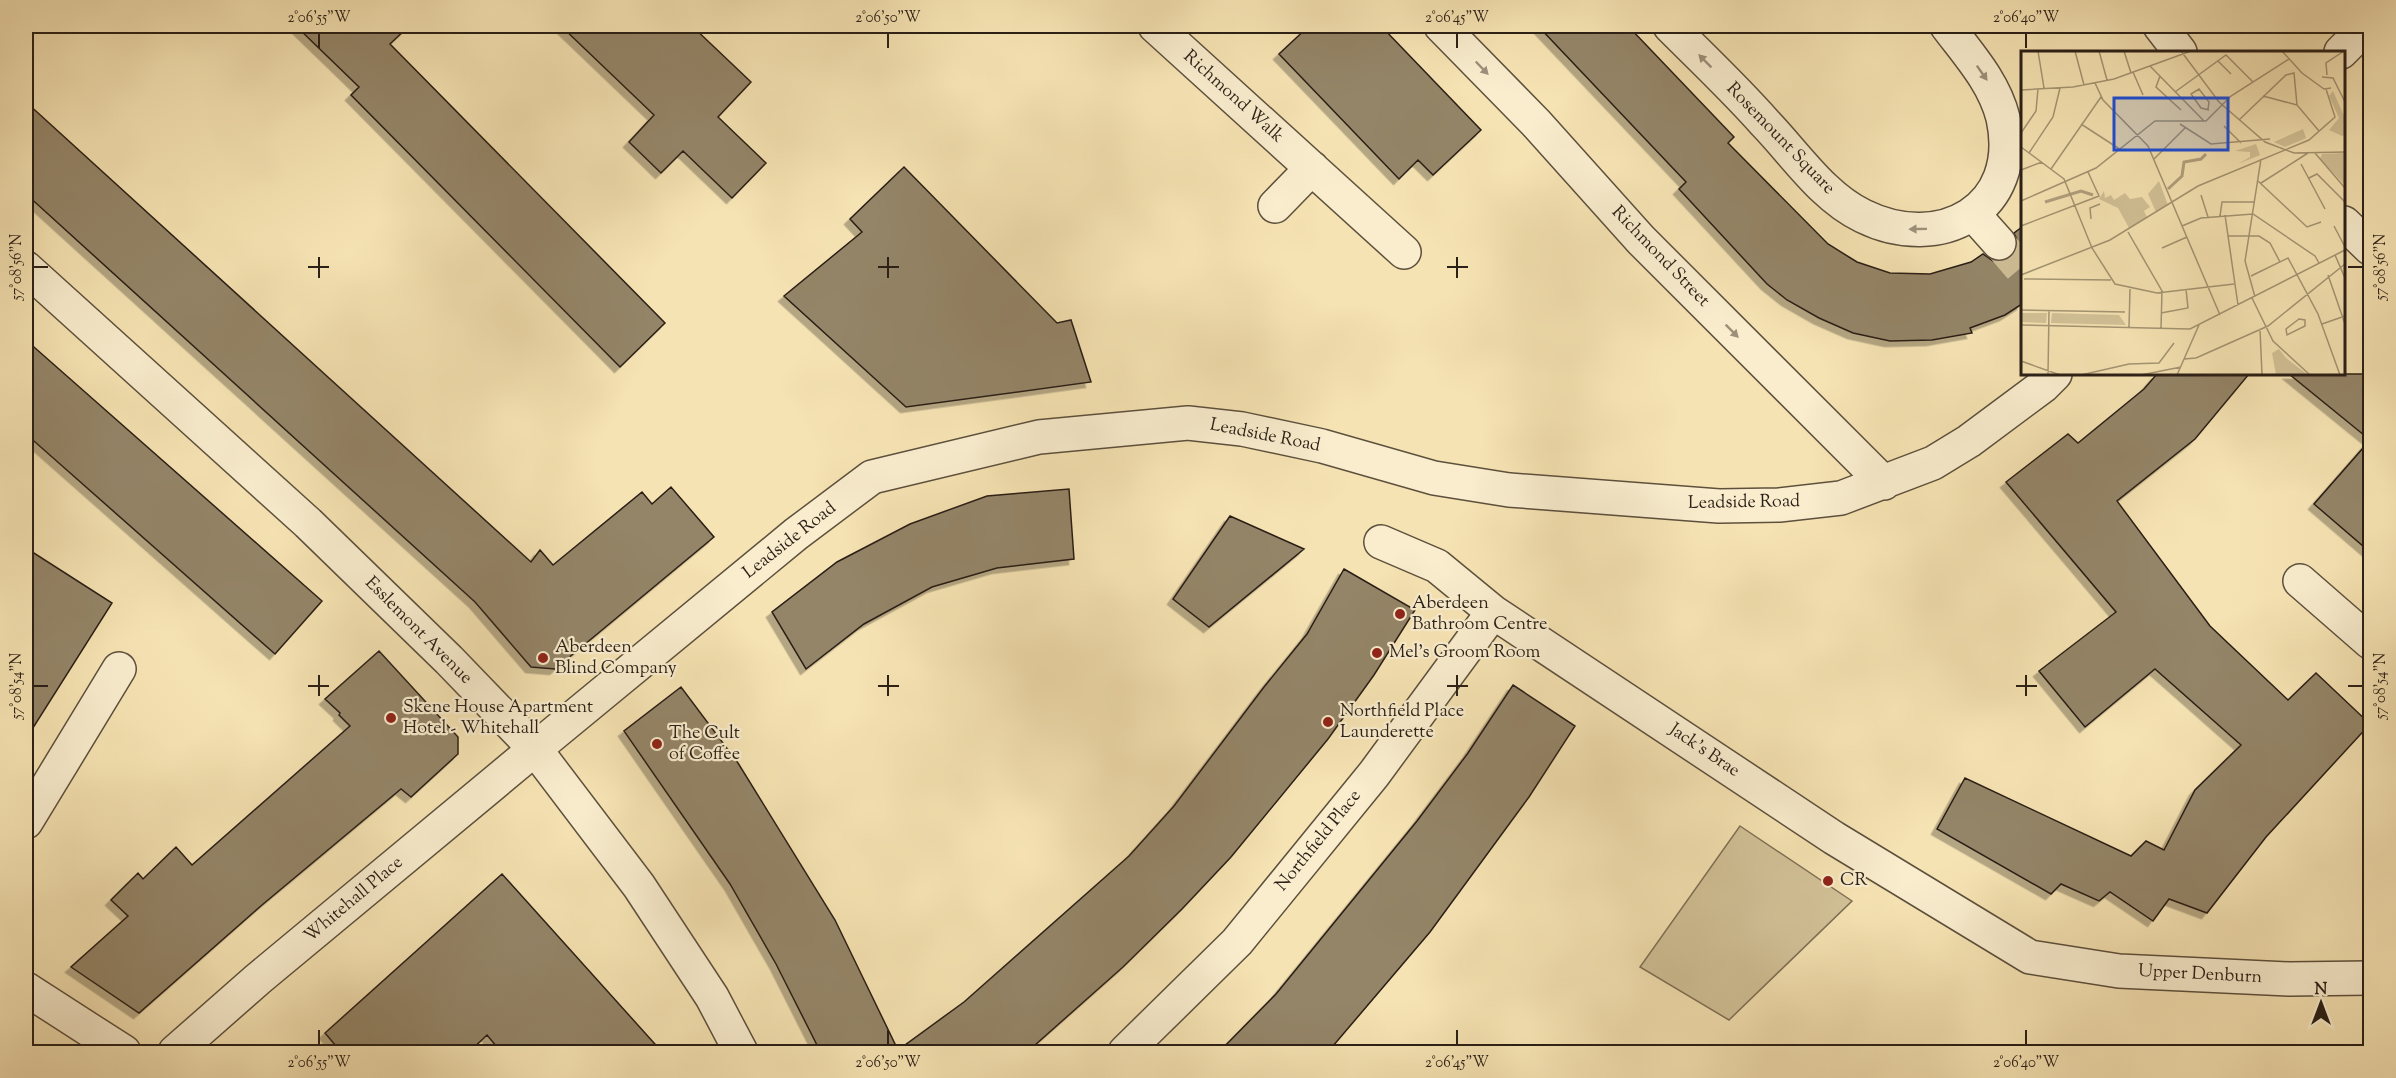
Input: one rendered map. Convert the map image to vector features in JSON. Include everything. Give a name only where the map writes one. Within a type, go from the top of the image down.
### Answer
[{"type":"street","name":"Richmond Walk","points":[[1155,26],[1404,252]]},
{"type":"street","name":"Richmond Street","points":[[1442,26],[1536,123],[1641,240],[1884,483]]},
{"type":"street","name":"Rosemount Square","points":[[1670,26],[1763,120],[1830,193],[1861,216],[1886,226],[1911,230],[1959,223],[1974,215]]},
{"type":"street","points":[[1947,26],[1991,87],[2003,118],[2005,164],[1998,183],[1974,215],[1999,243]]},
{"type":"street","points":[[2160,26],[2179,51]]},
{"type":"street","points":[[2342,51],[2367,26]]},
{"type":"street","points":[[1275,206],[1312,168]]},
{"type":"street","points":[[2345,225],[2370,248]]},
{"type":"street","name":"Esslemont Avenue","points":[[26,268],[308,523],[449,660],[535,749],[639,886],[712,998],[741,1053]]},
{"type":"street","name":"Leadside Road","points":[[535,749],[796,534],[872,477],[1039,436],[1188,423],[1242,429],[1322,446],[1434,478],[1498,488],[1559,495],[1719,506],[1779,505],[1841,498],[1933,463],[1969,441],[2043,386],[2054,375]]},
{"type":"street","name":"Jack's Brae","points":[[1381,542],[1437,566],[1493,612],[1834,838],[2030,957]]},
{"type":"street","points":[[2300,581],[2370,642]]},
{"type":"street","name":"Northfield Place","points":[[1125,1053],[1237,942],[1374,774],[1493,612]]},
{"type":"street","points":[[26,822],[119,669]]},
{"type":"street","name":"Whitehall Place","points":[[175,1053],[267,972],[535,749]]},
{"type":"street","name":"Upper Denburn","points":[[2030,957],[2119,971],[2289,979],[2370,978]]},
{"type":"street","points":[[26,989],[124,1053]]},
{"type":"shaded area","points":[[1740,826],[1852,901],[1729,1020],[1640,967]]},
{"type":"building","points":[[296,26],[409,26],[390,44],[665,323],[620,367],[351,95],[359,87]]},
{"type":"building","points":[[561,26],[692,26],[751,82],[718,117],[766,163],[732,198],[683,151],[661,173],[629,142],[654,115]]},
{"type":"building","points":[[1309,26],[1381,26],[1481,130],[1433,175],[1418,160],[1399,179],[1279,54]]},
{"type":"building","points":[[1538,26],[1628,26],[1734,137],[1728,143],[1828,244],[1857,262],[1890,273],[1930,274],[1971,262],[1983,254],[1993,261],[2003,261],[2012,257],[2017,249],[2014,233],[2021,228],[2021,305],[2005,315],[1970,328],[1972,333],[1932,340],[1890,341],[1853,333],[1787,300],[1767,284],[1679,189],[1686,182]]},
{"type":"building","points":[[26,102],[531,562],[540,550],[553,565],[642,492],[652,504],[671,487],[714,537],[555,669],[531,667],[475,602],[26,194]]},
{"type":"building","points":[[904,167],[1057,323],[1071,320],[1091,382],[906,407],[784,296],[862,232],[850,219]]},
{"type":"building","points":[[26,340],[322,601],[275,654],[26,434]]},
{"type":"building","points":[[2370,374],[2370,440],[2290,375]]},
{"type":"building","points":[[2156,375],[2248,375],[2195,439],[2117,501],[2210,626],[2288,700],[2316,673],[2370,724],[2266,837],[2207,913],[2169,899],[2153,921],[2110,892],[2099,901],[2061,884],[2051,894],[1937,829],[1965,778],[2131,856],[2146,841],[2164,850],[2195,790],[2241,745],[2155,669],[2085,727],[2039,671],[2116,612],[2006,482],[2068,434],[2078,443],[2144,389]]},
{"type":"building","points":[[2370,440],[2370,552],[2314,504]]},
{"type":"building","points":[[1069,489],[1074,559],[997,568],[932,587],[864,624],[806,669],[772,612],[837,562],[910,524],[987,496]]},
{"type":"building","points":[[1230,516],[1304,549],[1209,627],[1173,599]]},
{"type":"building","points":[[26,548],[112,603],[26,739]]},
{"type":"building","points":[[1344,569],[1415,610],[1374,675],[1328,739],[1231,857],[1123,967],[1026,1053],[821,1053],[776,964],[730,884],[624,731],[681,687],[738,763],[835,920],[898,1050],[964,1002],[1129,856],[1174,806],[1307,634]]},
{"type":"building","points":[[379,651],[458,737],[458,754],[411,797],[401,789],[262,905],[139,1013],[71,967],[128,916],[111,900],[138,873],[143,879],[176,847],[192,865],[350,726],[325,699]]},
{"type":"building","points":[[1513,685],[1575,726],[1529,797],[1430,932],[1327,1053],[1218,1053],[1276,994],[1417,821],[1468,753]]},
{"type":"building","points":[[502,874],[663,1053],[502,1053],[487,1035],[468,1053],[342,1053],[325,1033]]},
{"type":"tunnel","points":[[1999,243],[2021,269]]},
{"type":"place","name":"Aberdeen Bathroom Centre","points":[[1400,614]]},
{"type":"place","name":"Mel's Groom Room","points":[[1377,653]]},
{"type":"place","name":"Aberdeen Blind Company","points":[[543,658]]},
{"type":"place","name":"Skene House Apartment Hotel - Whitehall","points":[[391,718]]},
{"type":"place","name":"Northfield Place Launderette","points":[[1328,722]]},
{"type":"place","name":"The Cult of Coffee","points":[[657,744]]},
{"type":"place","name":"CR","points":[[1828,881]]}]
